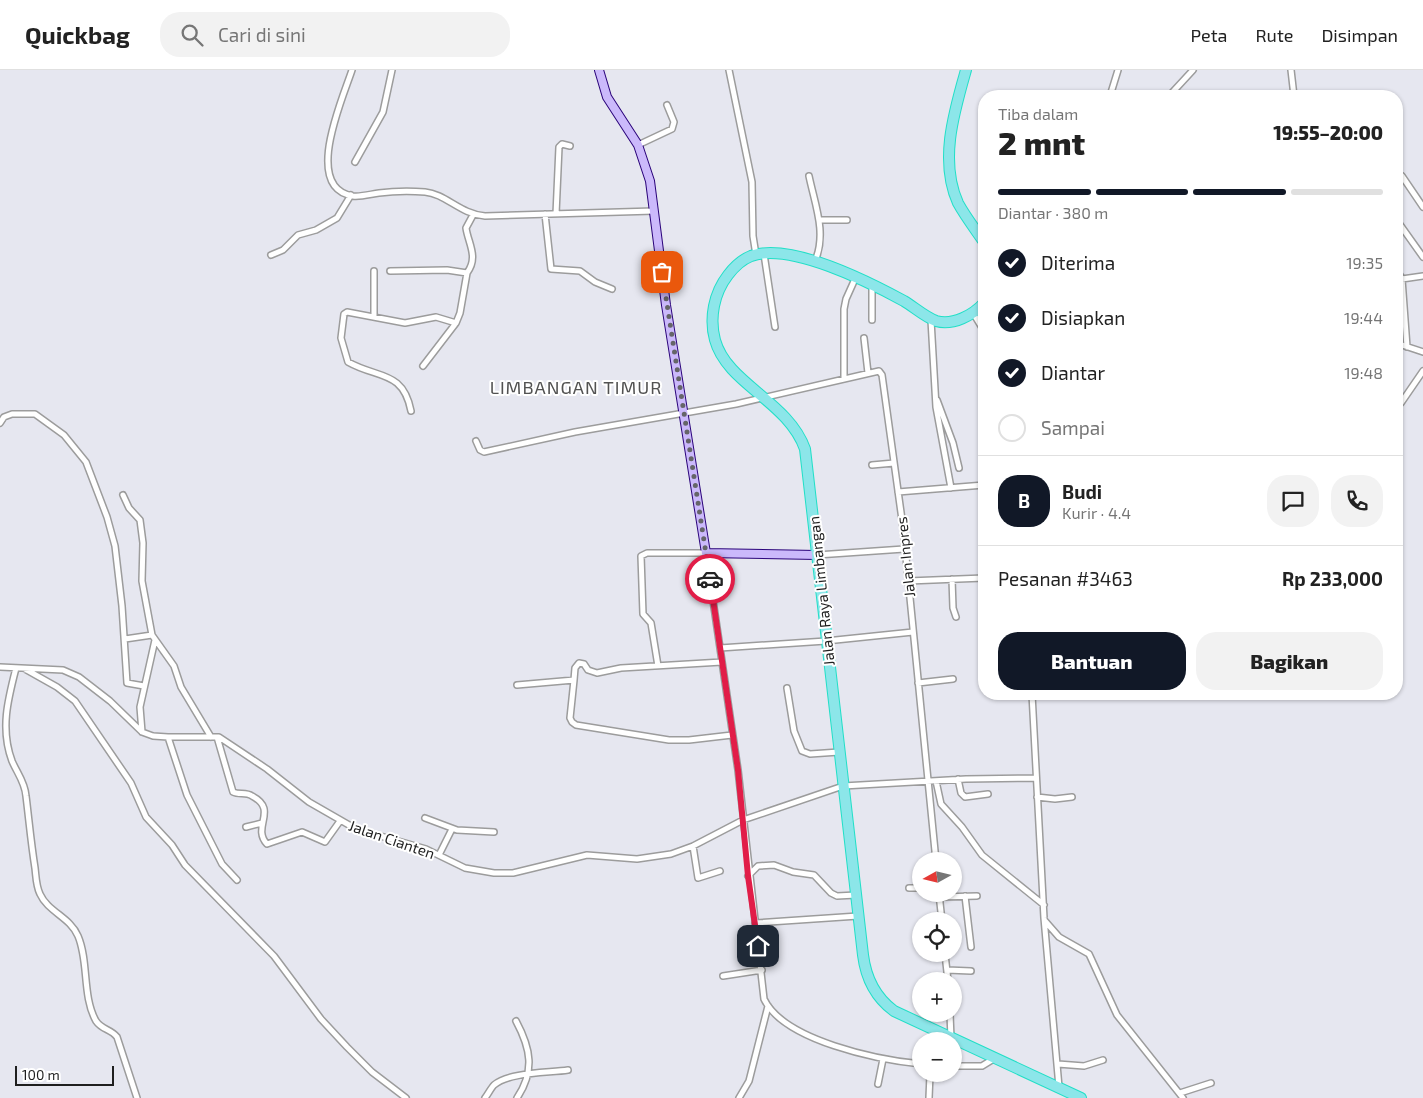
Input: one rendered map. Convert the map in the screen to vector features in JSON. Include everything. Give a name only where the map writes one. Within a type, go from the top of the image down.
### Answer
[{"type":"highway","points":[[966,70],[959,95],[949,150],[949,172],[959,205],[978,233]]},
{"type":"highway","name":"Jalan Raya Limbangan","points":[[938,1032],[894,1011],[877,995],[864,966],[805,449],[793,425],[732,369],[719,351],[714,337],[714,303],[725,279],[735,266],[760,255],[788,254],[815,261],[872,286],[940,322],[949,322],[973,313],[978,309]]},
{"type":"highway","name":"Jalan Raya Limbangan","points":[[962,1043],[1081,1098]]},
{"type":"street","points":[[352,70],[332,132],[327,162],[333,182],[342,192],[351,195],[405,191],[432,193],[474,215],[654,211]]},
{"type":"street","points":[[356,162],[383,112],[392,70]]},
{"type":"street","points":[[599,70],[607,97],[638,146],[646,167],[654,211],[722,662],[743,820],[748,876],[762,970],[762,990],[768,1006],[792,1025],[824,1042],[849,1051],[883,1059],[912,1063]]},
{"type":"street","points":[[729,70],[752,182],[753,236],[760,255],[775,327]]},
{"type":"street","points":[[1112,90],[1118,70]]},
{"type":"street","points":[[1175,90],[1193,70]]},
{"type":"street","points":[[1291,70],[1293,90]]},
{"type":"street","points":[[638,146],[672,129],[674,122],[667,105]]},
{"type":"street","points":[[556,214],[559,147],[562,144],[570,146]]},
{"type":"street","points":[[809,176],[819,220],[821,247],[815,261]]},
{"type":"street","points":[[1403,177],[1423,207]]},
{"type":"street","points":[[271,255],[283,250],[298,235],[321,227],[337,218],[351,195]]},
{"type":"street","points":[[545,214],[551,269],[580,271],[595,282],[612,289]]},
{"type":"street","points":[[424,366],[456,323],[460,313],[467,272],[471,266],[473,248],[466,228],[474,215]]},
{"type":"street","points":[[819,220],[847,220]]},
{"type":"street","points":[[1403,229],[1423,257]]},
{"type":"street","points":[[390,271],[447,270],[467,272]]},
{"type":"street","points":[[374,271],[374,318]]},
{"type":"street","points":[[1403,279],[1423,276]]},
{"type":"street","points":[[844,379],[845,303],[856,279]]},
{"type":"street","points":[[872,286],[872,320]]},
{"type":"street","points":[[1403,290],[1407,332],[1403,341]]},
{"type":"street","points":[[411,411],[408,395],[399,384],[351,364],[345,357],[341,338],[344,314],[347,312],[409,324],[436,317],[456,323]]},
{"type":"street","points":[[973,313],[978,321]]},
{"type":"street","points":[[931,318],[940,431],[951,488]]},
{"type":"street","points":[[476,441],[480,450],[484,452],[764,398],[868,373],[864,338]]},
{"type":"street","points":[[1403,346],[1423,352]]},
{"type":"street","name":"Jalan Inpres","points":[[868,373],[879,371],[882,375],[908,581],[935,852]]},
{"type":"street","points":[[1403,399],[1423,371]]},
{"type":"street","points":[[937,398],[953,443],[959,468]]},
{"type":"street","points":[[0,422],[4,417],[12,414],[35,414],[64,435],[86,462],[107,517],[115,546],[125,639],[127,683],[144,686]]},
{"type":"street","points":[[872,465],[894,463]]},
{"type":"street","points":[[898,492],[978,486]]},
{"type":"street","points":[[123,495],[129,508],[140,520],[142,581],[153,638],[140,714],[142,732]]},
{"type":"street","points":[[658,666],[651,622],[643,614],[641,560],[643,554],[817,555],[904,549]]},
{"type":"street","points":[[908,581],[978,578]]},
{"type":"street","points":[[952,579],[952,608],[956,617]]},
{"type":"street","points":[[720,648],[826,641],[913,632]]},
{"type":"street","points":[[125,639],[153,638]]},
{"type":"street","points":[[153,638],[174,666],[180,687],[214,737],[225,760],[231,788],[238,794],[251,795],[262,804],[266,816],[262,823],[263,839],[270,845],[302,832],[325,842],[340,821]]},
{"type":"street","points":[[722,662],[622,668],[597,673],[588,670],[584,664],[578,663],[575,668],[570,718],[576,725],[669,740],[689,740],[732,735]]},
{"type":"street","points":[[0,667],[63,670],[73,673],[110,701],[142,732],[153,736],[168,738],[214,737]]},
{"type":"street","points":[[16,668],[6,710],[7,738],[12,760],[25,788],[29,838],[38,888],[45,901],[69,922],[78,936],[85,960],[93,1014],[104,1029],[117,1037],[137,1098]]},
{"type":"street","points":[[23,668],[57,687],[74,701],[131,783],[146,817],[172,845],[185,865],[274,956],[321,1019],[347,1047],[372,1072],[406,1098]]},
{"type":"street","points":[[918,683],[953,679]]},
{"type":"street","points":[[517,685],[574,680]]},
{"type":"street","points":[[787,688],[794,731],[802,751],[810,754],[839,752]]},
{"type":"street","points":[[1032,700],[1044,919],[1059,1087]]},
{"type":"street","name":"Jalan Cianten","points":[[214,737],[340,821],[371,835],[426,849],[465,868],[504,874],[587,855],[649,858],[693,846],[743,820],[843,786],[1036,778]]},
{"type":"street","points":[[168,738],[187,795],[224,867],[237,880]]},
{"type":"street","points":[[958,780],[961,793],[965,797],[988,794]]},
{"type":"street","points":[[936,781],[941,804],[962,827],[982,855],[1044,907]]},
{"type":"street","points":[[1037,797],[1055,799],[1072,797]]},
{"type":"street","points":[[425,818],[452,829],[494,832]]},
{"type":"street","points":[[246,827],[262,823]]},
{"type":"street","points":[[439,855],[452,829]]},
{"type":"street","points":[[693,846],[698,878],[720,871]]},
{"type":"street","points":[[748,876],[758,866],[774,864],[793,872],[814,875],[831,894],[837,896],[856,894]]},
{"type":"street","points":[[962,896],[977,896]]},
{"type":"street","points":[[965,896],[971,947]]},
{"type":"street","points":[[755,923],[859,916]]},
{"type":"street","points":[[1044,919],[1059,937],[1089,954],[1117,1015],[1181,1096],[1211,1083]]},
{"type":"street","points":[[946,962],[947,970],[970,972]]},
{"type":"street","points":[[723,976],[762,970]]},
{"type":"street","points":[[739,1098],[749,1081],[768,1006]]},
{"type":"street","points":[[516,1022],[528,1048],[529,1075],[517,1098]]},
{"type":"street","points":[[962,1066],[982,1066],[996,1058]]},
{"type":"street","points":[[878,1084],[883,1059]]},
{"type":"street","points":[[1058,1064],[1084,1066],[1102,1060]]},
{"type":"street","points":[[485,1098],[494,1085],[501,1081],[568,1070]]},
{"type":"street","points":[[929,1098],[930,1082]]},
{"type":"way so far","points":[[662,272],[710,579]]},
{"type":"district","name":"LIMBANGAN TIMUR","points":[[576,387]]},
{"type":"route","points":[[710,579],[730,728],[738,770],[748,876],[758,946]]}]
